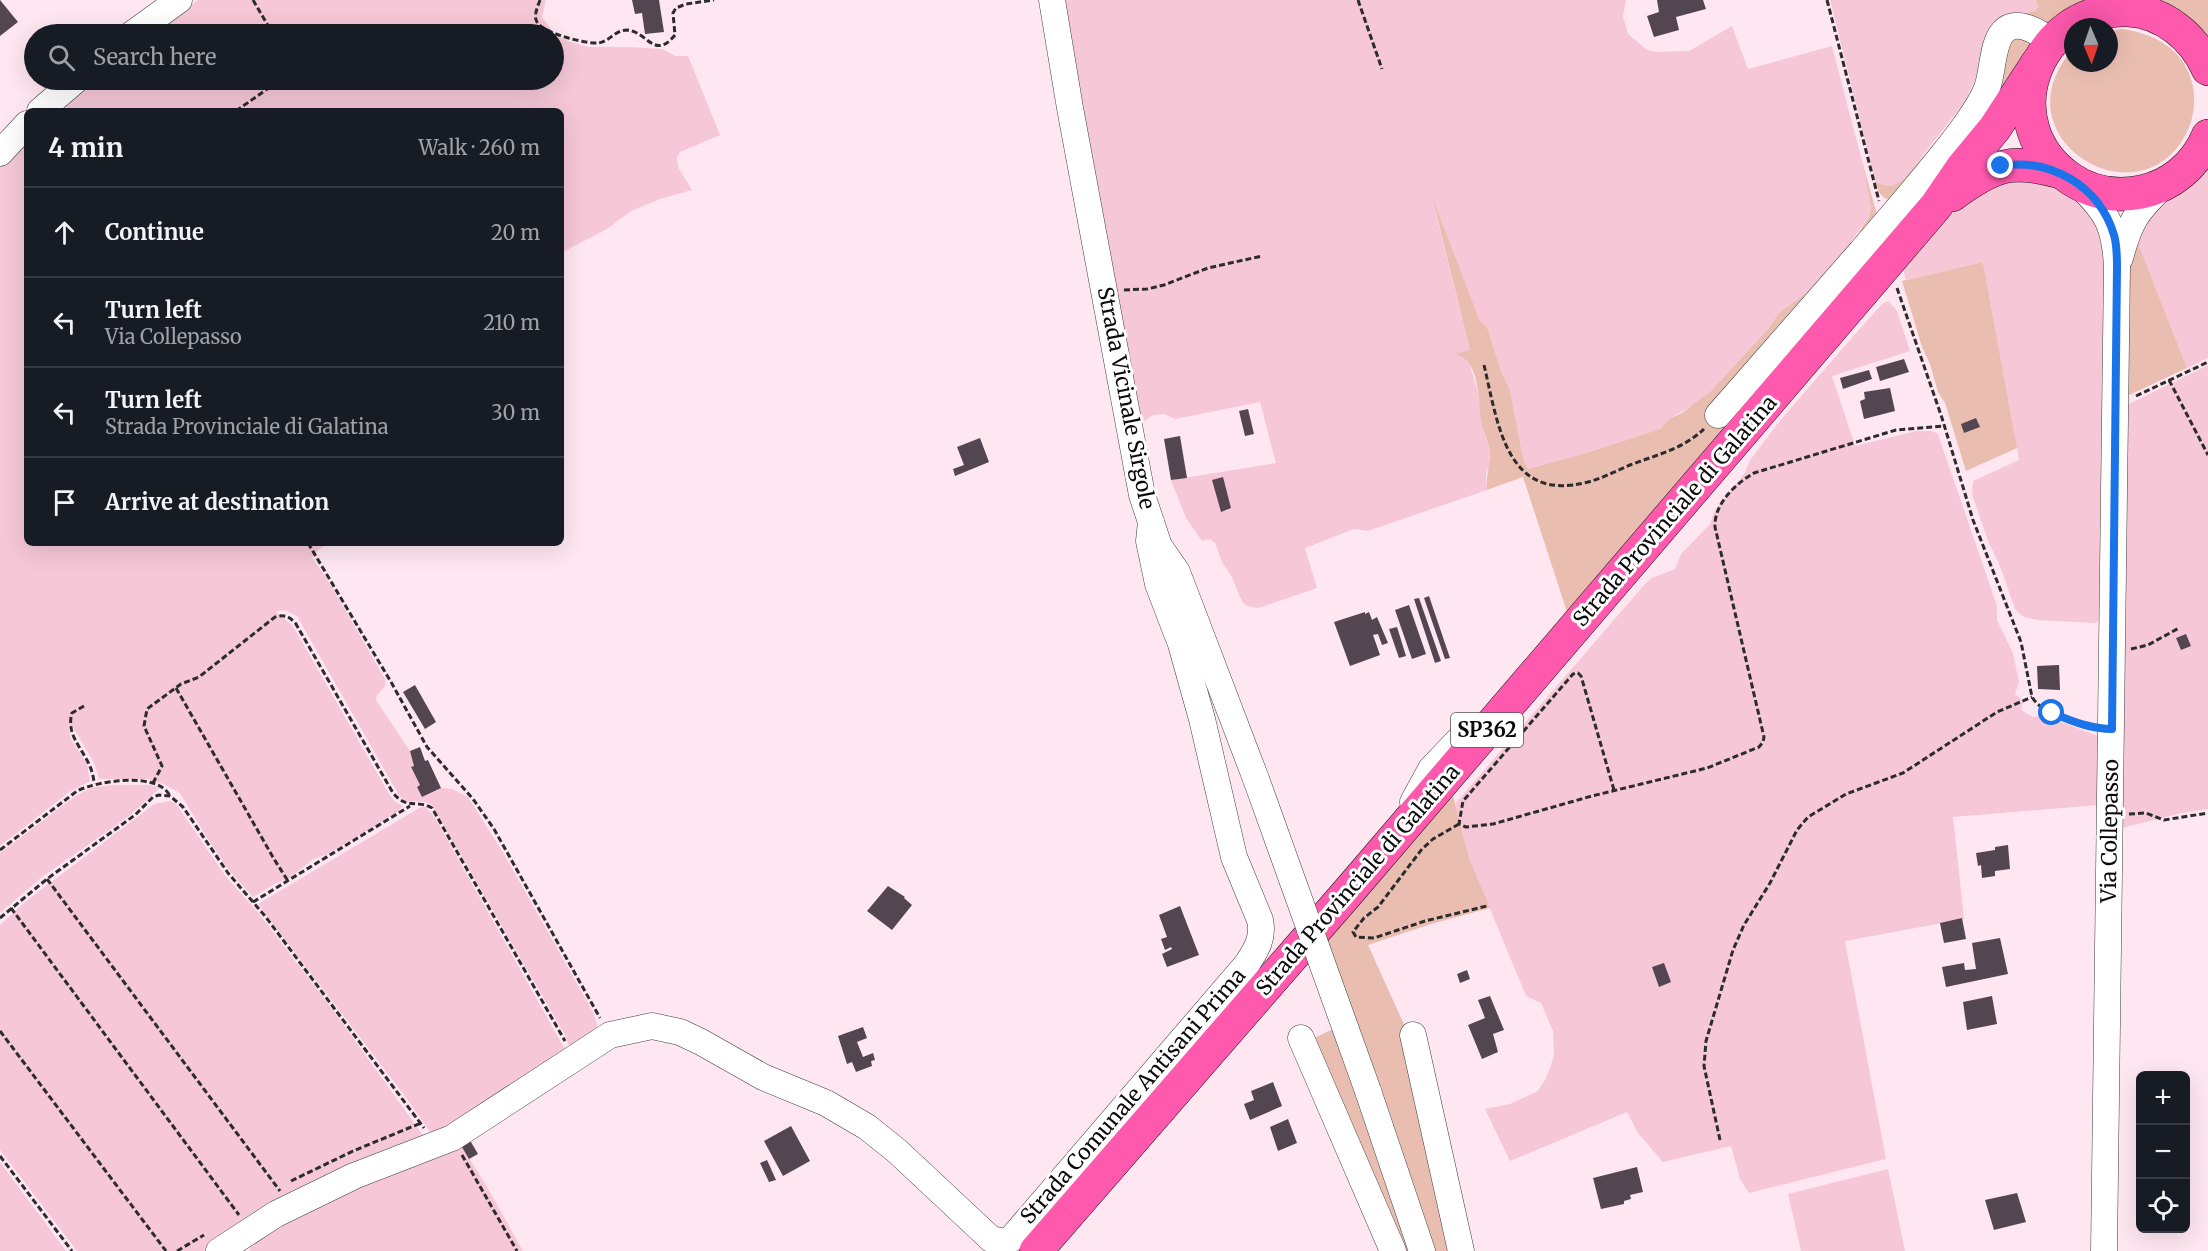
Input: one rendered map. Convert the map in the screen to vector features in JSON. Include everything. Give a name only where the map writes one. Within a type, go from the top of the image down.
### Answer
[{"type":"main road","name":"Strada Provinciale di Galatina","points":[[1036,1251],[1398,834],[1936,206],[1962,168],[1995,128],[2045,52],[2061,32],[2092,9],[2101,12],[2158,10],[2203,56]]},
{"type":"main road","points":[[2045,52],[2032,80],[2029,100],[2031,120],[2042,148],[2070,178]]},
{"type":"main road","name":"Strada Provinciale di Galatina","points":[[1936,206],[1972,181],[2001,166],[2028,165],[2070,178],[2104,193],[2131,194],[2149,191],[2179,175],[2206,144]]},
{"type":"street","points":[[146,24],[179,0]]},
{"type":"street","name":"Strada Vicinale Sirgole","points":[[1052,0],[1142,495],[1159,546],[1177,572],[1256,779],[1368,1091],[1422,1251]]},
{"type":"street","points":[[1718,415],[1890,217],[1979,106],[1988,87],[1998,42],[2003,31],[2012,26],[2038,31],[2045,52]]},
{"type":"street","points":[[43,108],[64,90]]},
{"type":"street","points":[[0,153],[24,127]]},
{"type":"street","name":"Via Collepasso","points":[[2070,178],[2100,206],[2114,236],[2117,267],[2104,1251]]},
{"type":"street","name":"Via Collepasso","points":[[2117,267],[2129,228],[2136,214],[2165,184]]},
{"type":"street","name":"Strada Comunale Antisani Prima","points":[[219,1251],[289,1208],[354,1176],[443,1142],[610,1035],[652,1026],[680,1032],[763,1077],[826,1103],[867,1127],[897,1151],[991,1239],[1004,1242],[1011,1239],[1246,964],[1261,940],[1260,920],[1234,857],[1187,665],[1158,584],[1149,541],[1150,522]]},
{"type":"street","points":[[1413,1035],[1461,1251]]},
{"type":"street","points":[[1301,1038],[1393,1251]]},
{"type":"path","points":[[253,0],[267,24]]},
{"type":"path","points":[[539,24],[535,15],[540,0]]},
{"type":"path","points":[[564,36],[598,43],[618,32],[629,30],[652,44],[665,45],[675,35],[674,13],[676,8],[686,4],[714,0]]},
{"type":"path","points":[[1358,0],[1382,69]]},
{"type":"path","points":[[1827,0],[1876,195],[1882,209],[1890,217]]},
{"type":"path","points":[[240,108],[266,90]]},
{"type":"path","points":[[1105,292],[1147,289],[1208,268],[1262,256]]},
{"type":"path","points":[[1896,284],[1945,426],[1984,552],[2021,642],[2032,697],[2034,701],[2052,713],[2086,726],[2112,729]]},
{"type":"path","points":[[2115,404],[2208,362]]},
{"type":"path","points":[[1484,365],[1496,415],[1508,451],[1521,469],[1537,482],[1550,486],[1586,482],[1658,456],[1695,437],[1718,415]]},
{"type":"path","points":[[2169,380],[2208,455]]},
{"type":"path","points":[[1459,824],[1466,827],[1493,824],[1614,790],[1707,768],[1752,751],[1763,742],[1764,737],[1715,526],[1716,513],[1722,502],[1742,480],[1754,473],[1896,430],[1945,426]]},
{"type":"path","points":[[310,546],[391,681],[427,747],[474,799],[494,829],[610,1035]]},
{"type":"path","points":[[153,783],[162,766],[144,726],[145,715],[152,704],[176,687],[199,677],[275,617],[286,615],[296,624],[393,793],[400,801],[432,808],[547,1008],[572,1060]]},
{"type":"path","points":[[2112,654],[2148,645],[2179,628]]},
{"type":"path","points":[[1486,906],[1425,921],[1374,938],[1356,937],[1353,932],[1377,907],[1422,849],[1433,839],[1459,824],[1464,801],[1566,682],[1578,673],[1581,676],[1614,790]]},
{"type":"path","points":[[176,687],[288,881]]},
{"type":"path","points":[[1720,1140],[1704,1066],[1706,1041],[1740,933],[1770,883],[1797,830],[1808,817],[1846,794],[1910,769],[1997,712],[2032,697]]},
{"type":"path","points":[[84,706],[72,713],[71,732],[91,765],[94,784]]},
{"type":"path","points":[[0,850],[77,791],[94,784],[124,781],[153,783],[167,789],[170,796],[183,807],[228,873],[253,902],[412,1110],[443,1142],[517,1251]]},
{"type":"path","points":[[0,918],[47,879],[135,815],[153,797],[170,796]]},
{"type":"path","points":[[253,902],[411,804]]},
{"type":"path","points":[[2110,809],[2135,815],[2146,813],[2164,820],[2208,813]]},
{"type":"path","points":[[47,879],[279,1189],[289,1208]]},
{"type":"path","points":[[11,908],[252,1230]]},
{"type":"path","points":[[0,1031],[166,1251]]},
{"type":"path","points":[[0,1156],[72,1251]]},
{"type":"shaded area","points":[[198,0],[546,0],[542,17],[547,24],[164,24]]},
{"type":"shaded area","points":[[1061,0],[1626,0],[1623,16],[1628,34],[1647,50],[1655,52],[1689,51],[1732,26],[1748,69],[1832,46],[1861,157],[1871,207],[1869,216],[1843,253],[1806,293],[1779,313],[1768,329],[1711,391],[1695,404],[1669,419],[1660,429],[1528,469],[1523,458],[1510,390],[1501,371],[1487,327],[1480,321],[1434,206],[1470,350],[1456,354],[1470,365],[1477,389],[1483,429],[1490,451],[1486,475],[1487,490],[1368,531],[1354,529],[1305,548],[1317,588],[1258,608],[1251,607],[1244,604],[1240,597],[1215,543],[1210,539],[1202,541],[1186,518],[1171,480],[1276,463],[1260,402],[1175,419],[1164,414],[1153,415],[1140,424]]},
{"type":"shaded area","points":[[1830,0],[2036,0],[2038,7],[2031,13],[2015,12],[1983,43],[1978,73],[1964,103],[1904,179],[1890,187],[1875,180]]},
{"type":"shaded area","points":[[2036,0],[2084,0],[2050,23],[2021,22],[1980,90],[1890,200],[1883,197],[1875,180],[1890,186],[1904,179],[1946,129],[1965,101],[1978,73],[1990,26],[2010,14],[2035,11],[2038,7]]},
{"type":"shaded area","points":[[2162,0],[2208,0],[2208,39]]},
{"type":"shaded area","points":[[2118,30],[2143,34],[2171,49],[2185,66],[2194,91],[2193,113],[2186,134],[2164,160],[2137,171],[2109,170],[2082,159],[2062,139],[2051,112],[2053,82],[2064,64],[2064,72],[2118,72]]},
{"type":"shaded area","points":[[2012,35],[2032,44],[2032,49],[1978,120]]},
{"type":"shaded area","points":[[564,39],[589,47],[662,49],[675,56],[688,56],[720,135],[680,152],[677,157],[678,167],[692,190],[660,199],[631,211],[607,229],[564,251],[564,108],[67,108],[66,102],[81,90],[564,90]]},
{"type":"shaded area","points":[[24,146],[24,546],[324,546],[312,557],[385,679],[385,686],[377,695],[376,700],[410,751],[414,766],[411,768],[420,785],[417,787],[423,797],[441,788],[452,789],[468,797],[504,854],[593,1012],[597,1032],[570,1048],[565,1035],[432,805],[425,802],[407,801],[400,797],[297,616],[285,610],[276,612],[293,626],[389,794],[394,801],[403,806],[397,812],[328,854],[313,859],[290,878],[276,883],[253,897],[228,869],[180,793],[166,785],[147,779],[99,779],[94,763],[73,727],[68,725],[71,739],[87,764],[90,781],[68,793],[0,846],[0,166]]},
{"type":"shaded area","points":[[1861,157],[1877,215],[1883,249],[1568,615],[1523,477],[1487,490],[1489,449],[1482,425],[1473,371],[1467,361],[1455,354],[1470,350],[1433,200],[1480,321],[1487,327],[1501,371],[1510,390],[1523,458],[1528,469],[1660,429],[1669,419],[1682,413],[1711,391],[1768,329],[1779,313],[1806,293],[1856,237],[1869,216],[1871,207]]},
{"type":"shaded area","points":[[2208,161],[2208,358],[2187,368],[2136,238],[2145,218]]},
{"type":"shaded area","points":[[2000,178],[2067,187],[2102,227],[2106,277],[2101,600],[2098,621],[2094,623],[2037,620],[2022,616],[2015,609],[1972,494],[1973,481],[2019,460],[1983,262],[1906,280],[1903,269],[1965,198]]},
{"type":"shaded area","points":[[2136,238],[2187,368],[2125,397],[2129,268]]},
{"type":"shaded area","points":[[1983,262],[2017,448],[1966,471],[1945,403],[1938,392],[1930,364],[1922,347],[1902,281]]},
{"type":"shaded area","points":[[1888,301],[1897,311],[1910,351],[1832,376],[1855,446],[1916,431],[1932,431],[1938,434],[1997,606],[1997,620],[2013,653],[2019,682],[2015,694],[2023,701],[2021,710],[2033,717],[2046,716],[2098,736],[2099,805],[1953,817],[1964,919],[1845,941],[1886,1159],[1749,1193],[1740,1179],[1731,1146],[1663,1162],[1638,1133],[1627,1112],[1510,1161],[1485,1109],[1510,1104],[1538,1091],[1545,1080],[1554,1055],[1553,1031],[1541,1003],[1526,996],[1469,858],[1455,804],[1645,584],[1652,578],[1675,569],[1681,554],[1710,524],[1715,510],[1744,474],[1751,459],[1778,423],[1882,304]]},
{"type":"shaded area","points":[[2208,365],[2208,809],[2122,828],[2127,405]]},
{"type":"shaded area","points":[[150,785],[160,788],[129,816],[42,877],[0,913],[0,853],[74,797],[93,787]]},
{"type":"shaded area","points":[[1452,792],[1469,858],[1490,908],[1431,924],[1368,945],[1407,1031],[1452,1251],[1434,1251],[1326,937]]},
{"type":"shaded area","points":[[170,801],[176,804],[227,878],[257,911],[336,1014],[427,1141],[210,1251],[77,1251],[0,1150],[0,925],[25,902],[154,804]]},
{"type":"shaded area","points":[[421,807],[426,807],[434,816],[566,1051],[435,1139],[258,904]]},
{"type":"shaded area","points":[[1333,1029],[1410,1251],[1397,1251],[1308,1041]]},
{"type":"shaded area","points":[[459,1142],[523,1251],[250,1251],[249,1243],[265,1229]]},
{"type":"shaded area","points":[[0,1162],[66,1251],[0,1251]]},
{"type":"shaded area","points":[[1888,1169],[1905,1251],[1801,1251],[1788,1194]]},
{"type":"building","points":[[0,0],[18,22],[0,36]]},
{"type":"building","points":[[632,0],[659,0],[664,32],[645,34],[642,13],[635,14]]},
{"type":"building","points":[[1657,0],[1703,0],[1706,9],[1676,17],[1679,30],[1654,37],[1647,16],[1659,12]]},
{"type":"building","points":[[1904,359],[1909,372],[1880,381],[1876,367]]},
{"type":"building","points":[[1869,370],[1872,379],[1843,389],[1840,378]]},
{"type":"building","points":[[1890,388],[1895,411],[1864,419],[1860,401],[1865,399],[1864,392]]},
{"type":"building","points":[[1248,409],[1254,434],[1245,436],[1239,411]]},
{"type":"building","points":[[1976,418],[1980,427],[1964,433],[1961,424]]},
{"type":"building","points":[[1180,436],[1187,478],[1171,480],[1164,439]]},
{"type":"building","points":[[980,438],[989,462],[955,476],[953,469],[964,465],[957,447]]},
{"type":"building","points":[[1223,477],[1231,508],[1221,512],[1212,480]]},
{"type":"building","points":[[1429,596],[1450,658],[1445,659],[1424,598]]},
{"type":"building","points":[[1419,598],[1441,661],[1435,663],[1414,599]]},
{"type":"building","points":[[1409,605],[1426,654],[1412,659],[1395,610]]},
{"type":"building","points":[[1365,612],[1365,614],[1369,612],[1372,620],[1377,617],[1388,643],[1382,645],[1378,634],[1373,635],[1380,655],[1350,666],[1334,622]]},
{"type":"building","points":[[1397,627],[1406,656],[1399,658],[1389,629]]},
{"type":"building","points":[[2186,634],[2191,646],[2181,650],[2176,638]]},
{"type":"building","points":[[2059,665],[2060,690],[2038,689],[2037,666]]},
{"type":"building","points":[[415,685],[436,722],[425,729],[403,692]]},
{"type":"building","points":[[420,747],[425,761],[428,760],[441,788],[422,797],[417,787],[420,785],[411,767],[414,766],[410,751]]},
{"type":"building","points":[[2008,845],[2010,869],[1995,871],[1995,876],[1982,878],[1981,865],[1978,866],[1976,853]]},
{"type":"building","points":[[888,886],[905,897],[912,905],[892,930],[867,911]]},
{"type":"building","points":[[1180,906],[1199,955],[1167,967],[1162,954],[1172,949],[1171,947],[1165,950],[1161,939],[1167,937],[1159,915]]},
{"type":"building","points":[[1962,918],[1966,939],[1944,943],[1940,923]]},
{"type":"building","points":[[2000,938],[2008,974],[1946,987],[1942,967],[1964,963],[1965,970],[1976,969],[1972,943]]},
{"type":"building","points":[[1664,963],[1671,982],[1659,987],[1652,967]]},
{"type":"building","points":[[1467,970],[1470,979],[1460,983],[1457,974]]},
{"type":"building","points":[[1490,996],[1504,1030],[1493,1034],[1498,1052],[1482,1059],[1468,1025],[1485,1018],[1478,1000]]},
{"type":"building","points":[[1992,996],[1997,1024],[1967,1030],[1963,1002]]},
{"type":"building","points":[[863,1027],[867,1038],[857,1042],[863,1057],[873,1053],[875,1060],[871,1061],[872,1066],[856,1072],[852,1062],[847,1064],[838,1036]]},
{"type":"building","points":[[1273,1082],[1282,1106],[1250,1120],[1244,1104],[1254,1100],[1251,1091]]},
{"type":"building","points":[[1288,1119],[1297,1143],[1278,1151],[1270,1127]]},
{"type":"building","points":[[791,1126],[810,1161],[783,1176],[764,1141]]},
{"type":"building","points":[[468,1137],[478,1154],[469,1159],[459,1142]]},
{"type":"building","points":[[767,1160],[776,1180],[769,1182],[760,1163]]},
{"type":"building","points":[[1637,1167],[1643,1192],[1630,1195],[1631,1199],[1624,1201],[1624,1204],[1601,1209],[1593,1178]]},
{"type":"building","points":[[2017,1193],[2026,1222],[1994,1230],[1985,1200]]},
{"type":"route","points":[[2001,166],[2011,164],[2044,167],[2060,172],[2079,184],[2100,206],[2114,236],[2116,246],[2112,729],[2086,726],[2052,713]]}]
